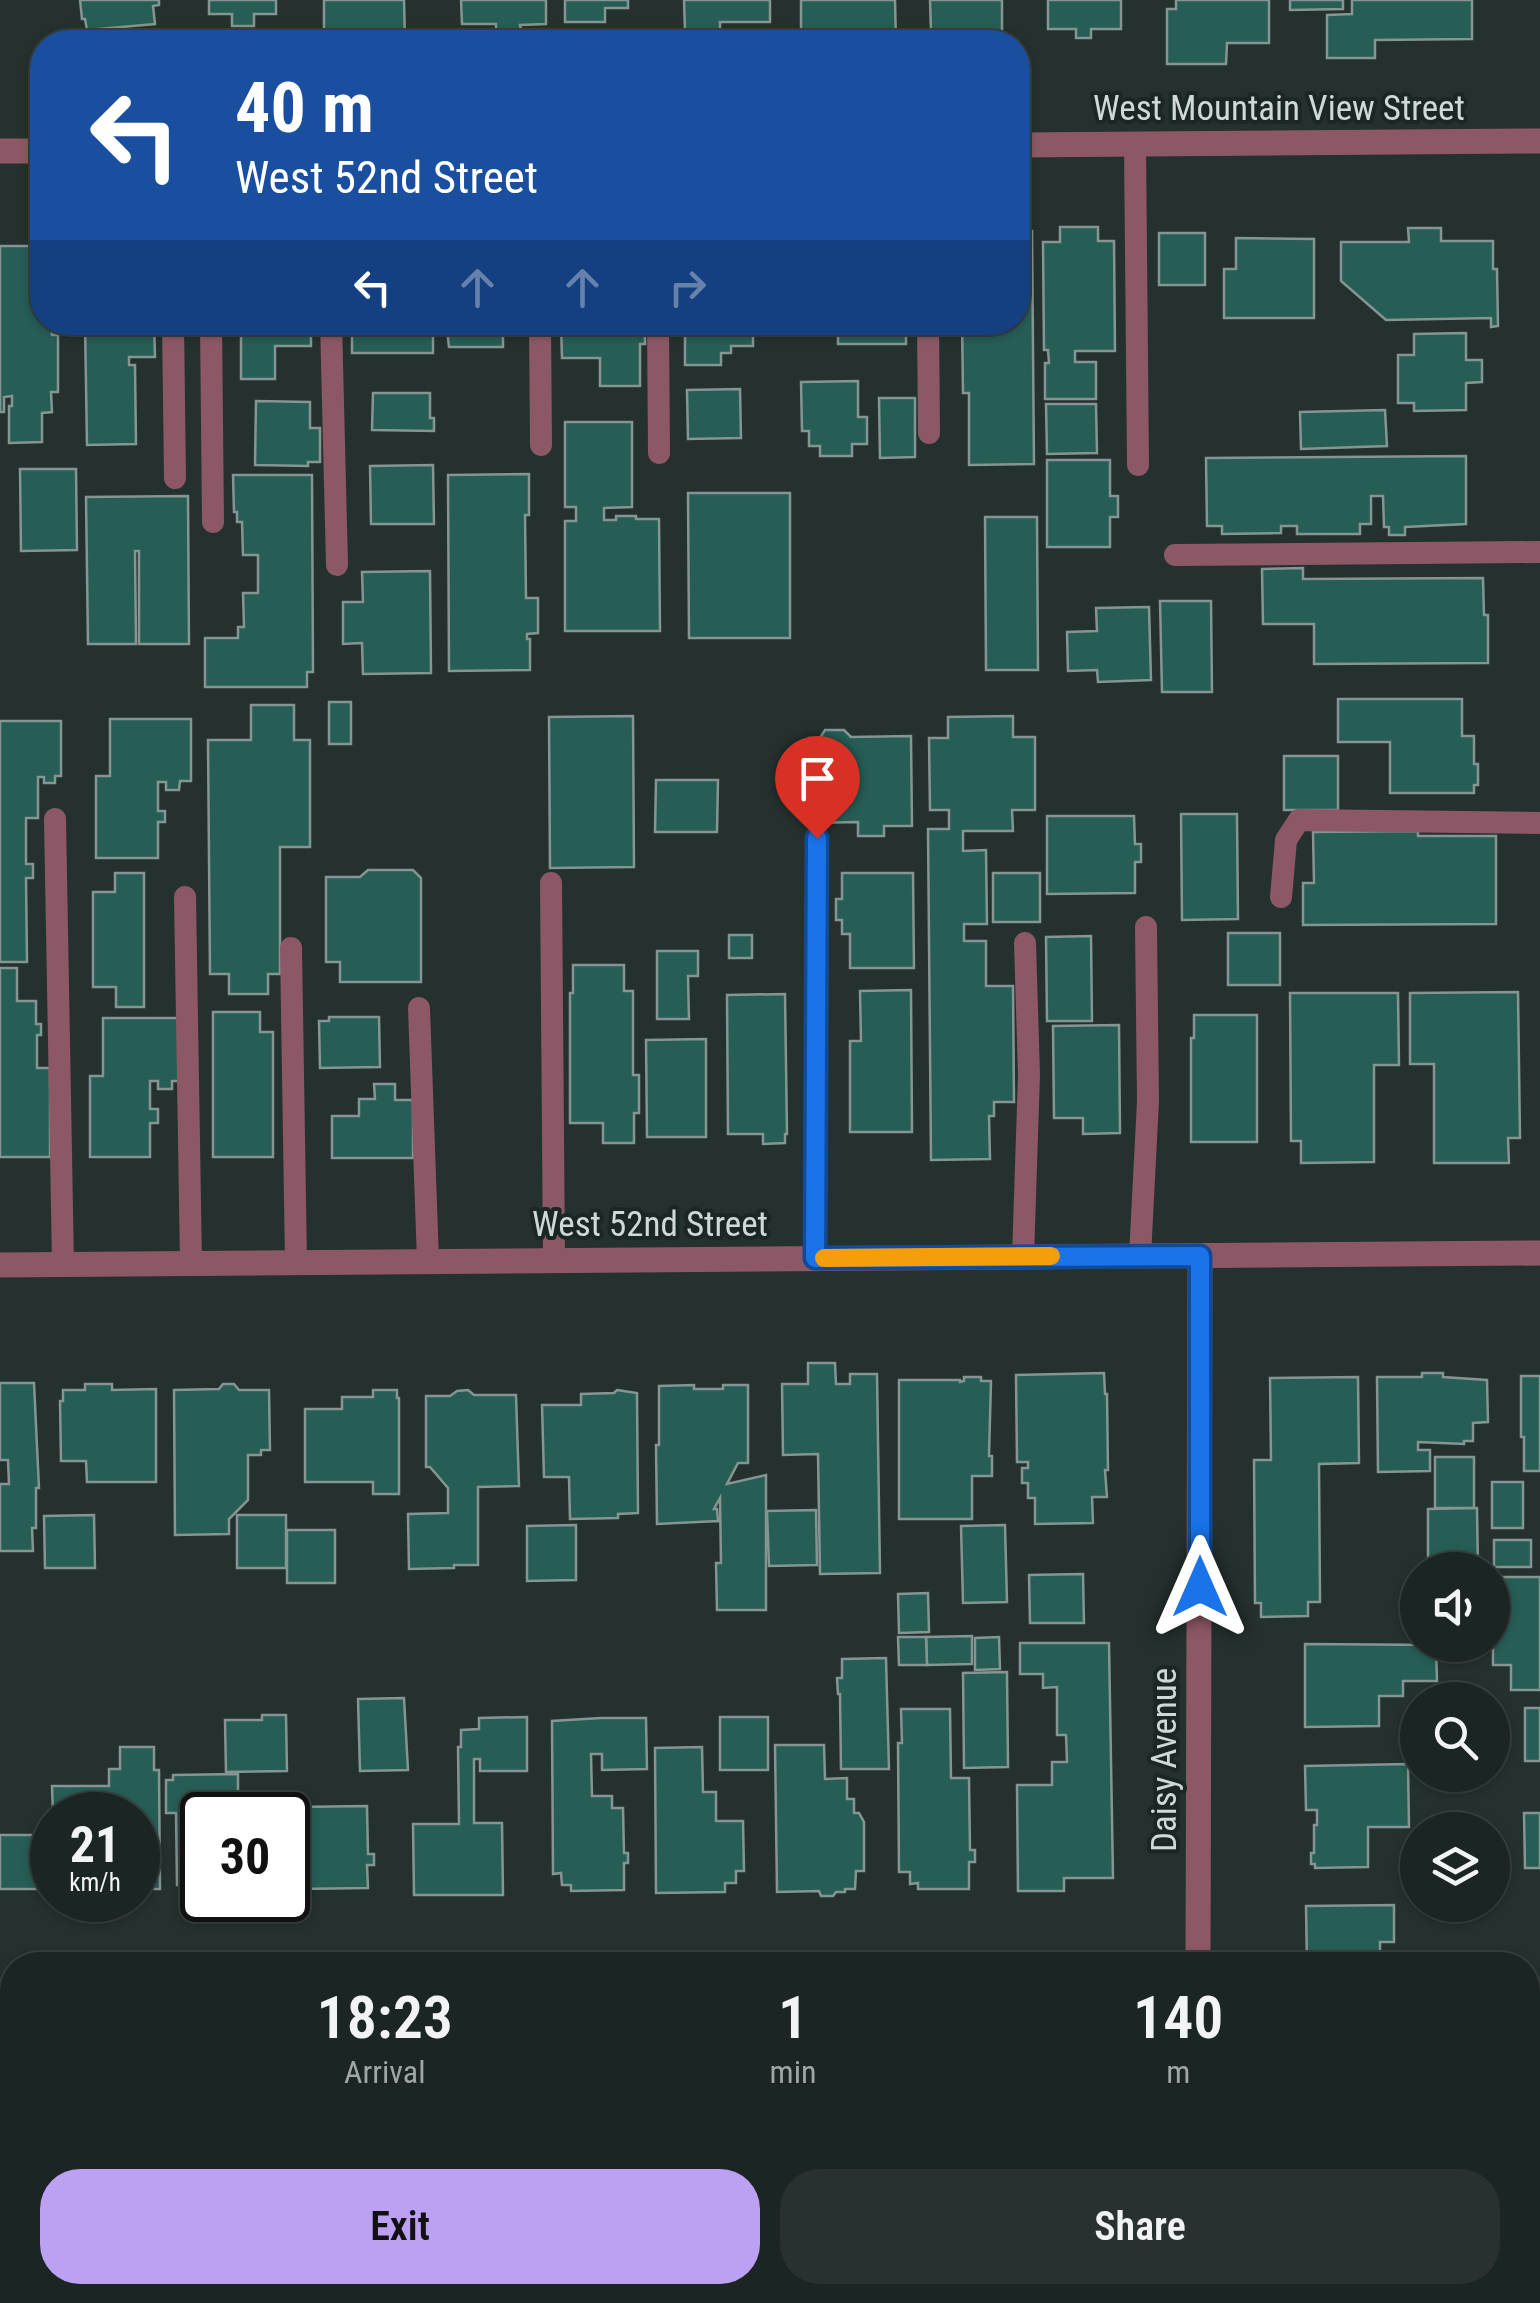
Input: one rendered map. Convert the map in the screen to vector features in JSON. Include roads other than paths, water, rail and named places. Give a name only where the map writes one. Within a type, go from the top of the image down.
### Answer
[{"type":"street","name":"West Mountain View Street","points":[[1030,145],[1540,141]]},
{"type":"street","points":[[0,152],[30,151]]},
{"type":"street","name":"West 52nd Street","points":[[0,1264],[1540,1253]]},
{"type":"street","name":"Daisy Avenue","points":[[1198,1952],[1200,1256]]},
{"type":"lane","points":[[1134,144],[1138,465]]},
{"type":"lane","points":[[173,335],[174,478]]},
{"type":"lane","points":[[211,335],[213,522]]},
{"type":"lane","points":[[331,335],[337,565]]},
{"type":"lane","points":[[540,335],[541,445]]},
{"type":"lane","points":[[658,335],[659,452]]},
{"type":"lane","points":[[928,335],[929,433]]},
{"type":"lane","points":[[1175,555],[1540,552]]},
{"type":"lane","points":[[56,819],[63,1264]]},
{"type":"lane","points":[[1281,896],[1286,840],[1299,820],[1540,823]]},
{"type":"lane","points":[[815,1258],[817,838]]},
{"type":"lane","points":[[551,884],[554,1260]]},
{"type":"lane","points":[[186,896],[190,1263]]},
{"type":"lane","points":[[1140,1256],[1148,1101],[1146,927]]},
{"type":"lane","points":[[1023,1256],[1029,1075],[1025,943]]},
{"type":"lane","points":[[292,948],[296,1262]]},
{"type":"lane","points":[[418,1008],[428,1261]]}]
